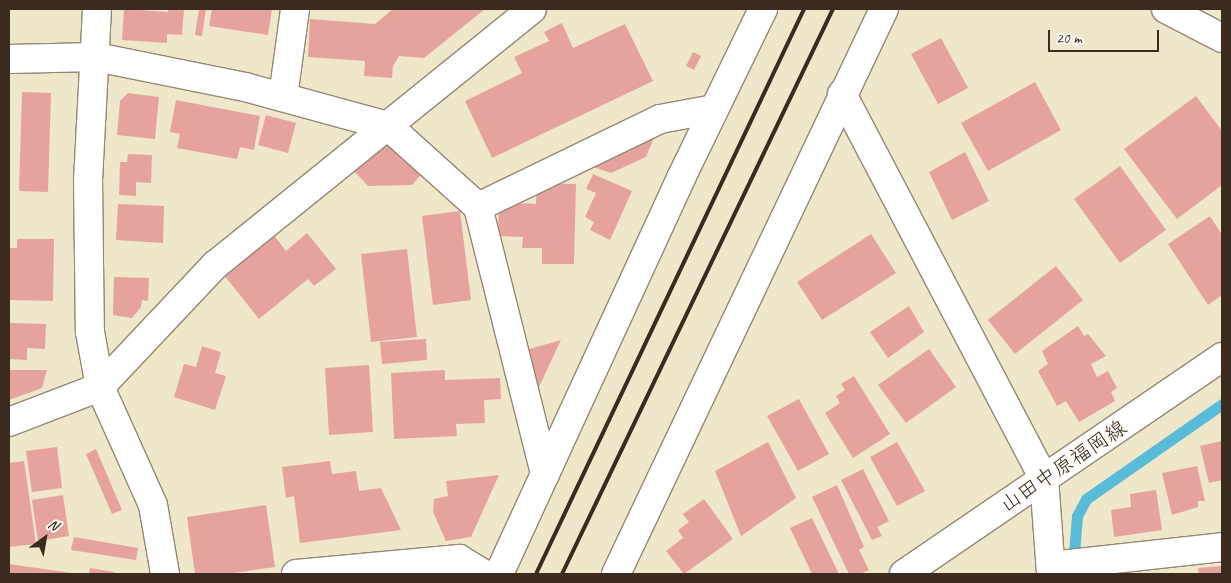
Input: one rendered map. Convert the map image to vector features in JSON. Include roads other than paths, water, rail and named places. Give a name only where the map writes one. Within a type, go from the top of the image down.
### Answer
[{"type":"street","points":[[97,9],[96,57],[88,178],[90,332],[100,387],[153,505],[165,574]]},
{"type":"street","points":[[282,97],[295,9]]},
{"type":"street","points":[[9,422],[100,387],[215,265],[532,9]]},
{"type":"street","points":[[499,574],[714,109],[763,9]]},
{"type":"street","points":[[616,574],[842,94],[884,9]]},
{"type":"street","points":[[1166,9],[1222,38]]},
{"type":"street","points":[[9,59],[96,57],[282,97],[388,126],[478,207],[545,474]]},
{"type":"street","points":[[842,94],[1044,478],[1051,570],[1092,561],[1222,547]]},
{"type":"street","points":[[478,207],[660,119],[714,109]]},
{"type":"street","name":"山田中原福岡線","points":[[904,574],[1222,357]]},
{"type":"street","points":[[296,574],[459,559],[484,574]]},
{"type":"waterway","points":[[1073,565],[1077,516],[1086,499],[1222,404]]},
{"type":"railway","points":[[536,574],[804,9]]},
{"type":"railway","points":[[562,574],[833,9]]}]
